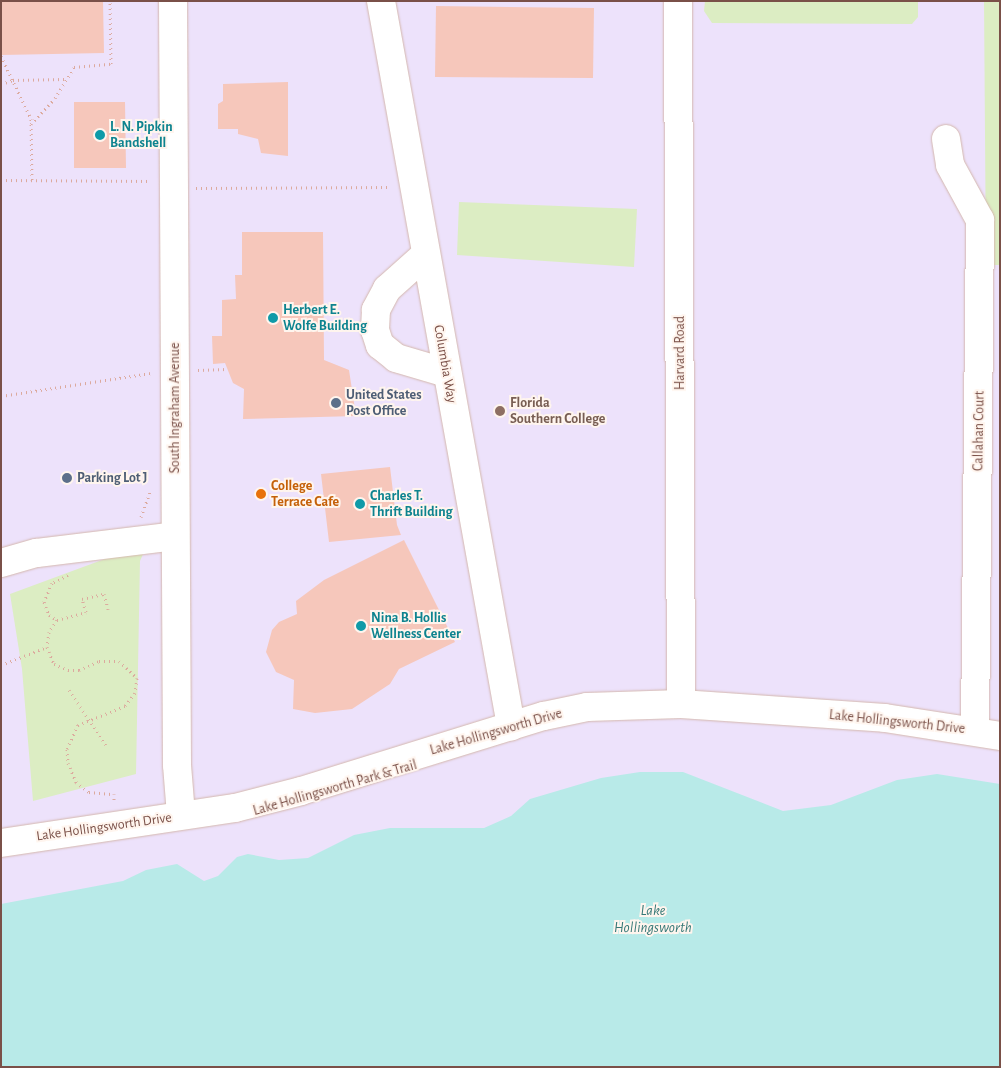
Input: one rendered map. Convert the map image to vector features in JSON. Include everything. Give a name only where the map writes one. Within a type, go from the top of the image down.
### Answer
[{"type":"street","name":"South Ingraham Avenue","points":[[173,1],[177,765],[181,815]]},
{"type":"street","name":"Columbia Way","points":[[381,1],[510,726]]},
{"type":"street","name":"Harvard Road","points":[[678,1],[681,704]]},
{"type":"street","name":"Callahan Court","points":[[946,139],[950,165],[980,220],[990,314],[987,733]]},
{"type":"street","points":[[425,255],[387,289],[376,310],[375,330],[380,345],[396,358],[447,373]]},
{"type":"street","points":[[1,563],[38,552],[176,536]]},
{"type":"street","name":"Lake Hollingsworth Drive","points":[[1,842],[235,808],[301,791],[510,726],[587,707],[681,704],[885,718],[987,733]]},
{"type":"path","points":[[31,124],[55,98],[74,67],[111,64],[110,1]]},
{"type":"path","points":[[1,56],[31,124],[32,180]]},
{"type":"path","points":[[1,84],[13,80],[66,79]]},
{"type":"path","points":[[1,180],[154,181]]},
{"type":"path","points":[[190,188],[391,187]]},
{"type":"path","points":[[192,370],[227,369]]},
{"type":"path","points":[[1,396],[154,373]]},
{"type":"path","points":[[139,521],[154,483]]},
{"type":"path","points":[[57,620],[49,615],[46,594],[52,583],[72,574]]},
{"type":"path","points":[[108,609],[104,594],[82,598],[86,612],[57,620],[49,632],[47,647],[54,664],[60,668],[79,670],[110,660],[124,663],[137,678],[135,693],[125,706],[88,720],[78,726],[69,742],[70,772],[84,790],[114,794],[114,801]]},
{"type":"path","points":[[1,665],[47,647]]},
{"type":"path","points":[[69,690],[106,745]]},
{"type":"shaded area","name":"Florida Southern College","points":[[1,1],[1000,1],[1000,853],[1,936]]},
{"type":"green space","points":[[705,1],[918,1],[918,17],[912,24],[712,23],[704,11]]},
{"type":"green space","points":[[984,1],[1000,1],[1000,265],[986,265]]},
{"type":"green space","points":[[459,202],[637,209],[634,267],[457,255]]},
{"type":"green space","points":[[148,543],[140,561],[136,774],[33,801],[22,669],[10,594]]},
{"type":"water","name":"Lake Hollingsworth","points":[[640,772],[683,772],[783,811],[831,805],[897,780],[937,774],[1000,784],[1000,1067],[1,1067],[1,904],[123,881],[146,870],[177,864],[204,881],[218,876],[237,857],[248,854],[279,860],[308,858],[354,835],[390,828],[484,828],[511,816],[530,799],[601,778]]},
{"type":"building","points":[[1,1],[103,1],[104,53],[1,55]]},
{"type":"building","points":[[436,6],[594,8],[593,78],[435,77]]},
{"type":"building","points":[[288,82],[288,156],[261,153],[258,139],[238,134],[238,129],[218,129],[218,104],[223,101],[223,84]]},
{"type":"building","name":"L. N. Pipkin Bandshell","points":[[74,102],[125,102],[126,168],[74,168]]},
{"type":"building","name":"Herbert E. Wolfe Building","points":[[242,232],[323,232],[324,360],[349,370],[356,416],[243,419],[244,389],[233,383],[225,363],[213,364],[212,336],[222,336],[222,300],[236,299],[235,275],[242,275]]},
{"type":"building","name":"Charles T. Thrift Building","points":[[390,467],[397,525],[401,535],[329,542],[321,474]]},
{"type":"building","name":"Nina B. Hollis Wellness Center","points":[[404,540],[455,642],[399,669],[390,684],[352,709],[315,713],[293,709],[294,680],[276,672],[266,652],[272,630],[279,622],[297,614],[296,601],[324,580]]},
{"type":"place","name":"L. N. Pipkin Bandshell","points":[[100,135]]},
{"type":"place","name":"Herbert E. Wolfe Building","points":[[273,318]]},
{"type":"place","name":"United States Post Office","points":[[336,403]]},
{"type":"place","name":"Florida Southern College","points":[[500,411]]},
{"type":"place","name":"Parking Lot J","points":[[67,478]]},
{"type":"place","name":"College Terrace Cafe","points":[[261,494]]},
{"type":"place","name":"Charles T. Thrift Building","points":[[360,504]]},
{"type":"place","name":"Nina B. Hollis Wellness Center","points":[[361,626]]}]
